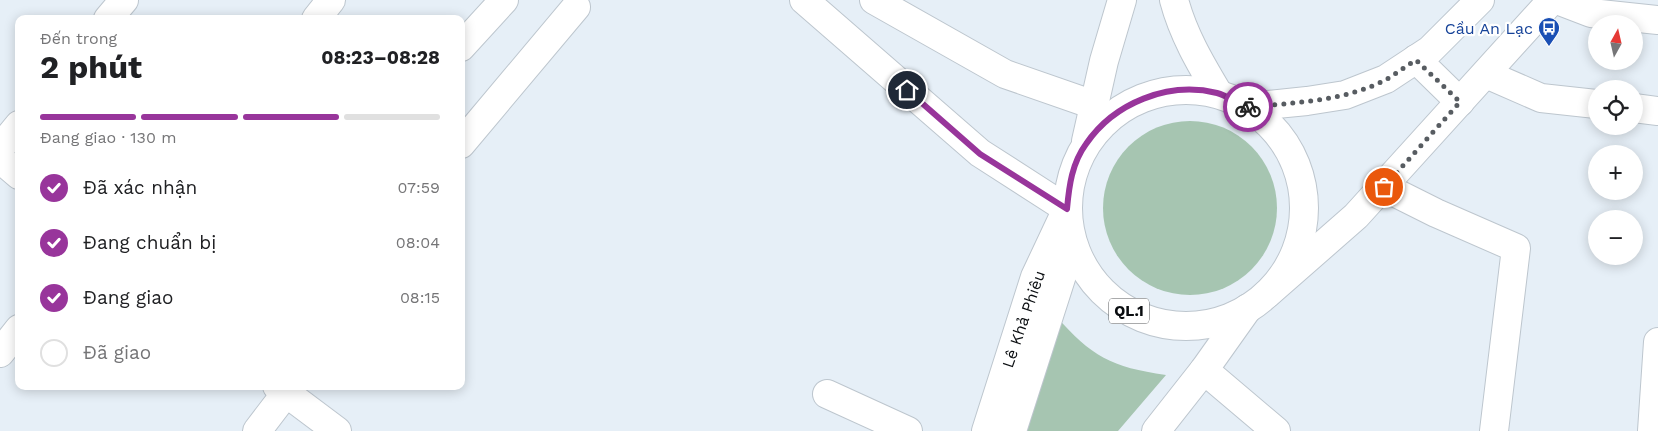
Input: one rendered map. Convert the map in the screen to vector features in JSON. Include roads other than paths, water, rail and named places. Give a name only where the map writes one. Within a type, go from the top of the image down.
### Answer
[{"type":"main road","points":[[111,15],[124,0]]},
{"type":"main road","points":[[319,15],[331,0]]},
{"type":"main road","points":[[465,43],[504,0]]},
{"type":"main road","points":[[804,0],[980,154],[1067,209]]},
{"type":"main road","points":[[874,0],[1005,74],[1094,106]]},
{"type":"main road","name":"QL.1","points":[[1122,0],[1104,61],[1085,144],[1075,164],[1068,186],[1067,209],[1072,244],[1089,276],[1113,302],[1145,319],[1180,326],[1215,322],[1258,301]]},
{"type":"main road","points":[[1174,0],[1179,20],[1193,52],[1218,93]]},
{"type":"main road","points":[[1248,107],[1345,95],[1386,79],[1430,50],[1480,0]]},
{"type":"main road","points":[[1258,301],[1356,216],[1552,0]]},
{"type":"main road","points":[[1557,0],[1592,13],[1658,20]]},
{"type":"main road","points":[[465,139],[576,7]]},
{"type":"main road","points":[[1416,60],[1460,102]]},
{"type":"main road","points":[[1486,74],[1541,98],[1588,103]]},
{"type":"main road","name":"QL.1","points":[[1085,144],[1112,115],[1147,96],[1186,90],[1218,93],[1248,107],[1267,122],[1290,151],[1302,185],[1304,222],[1294,257],[1282,277],[1258,301],[1156,431]]},
{"type":"main road","points":[[1643,109],[1658,110]]},
{"type":"main road","points":[[0,148],[15,130]]},
{"type":"main road","points":[[0,159],[15,172]]},
{"type":"main road","points":[[1384,187],[1436,213],[1516,248],[1494,431]]},
{"type":"main road","name":"Lê Khả Phiêu","points":[[986,431],[1035,277],[1067,209]]},
{"type":"main road","name":"Lê Khả Phiêu","points":[[1012,431],[1072,244]]},
{"type":"main road","points":[[0,353],[15,334]]},
{"type":"main road","points":[[1652,431],[1658,342]]},
{"type":"main road","points":[[1204,370],[1276,431]]},
{"type":"main road","points":[[257,431],[282,390],[337,431]]},
{"type":"main road","points":[[827,394],[908,431]]},
{"type":"place","name":"Cầu An Lạc","points":[[1549,47]]}]
